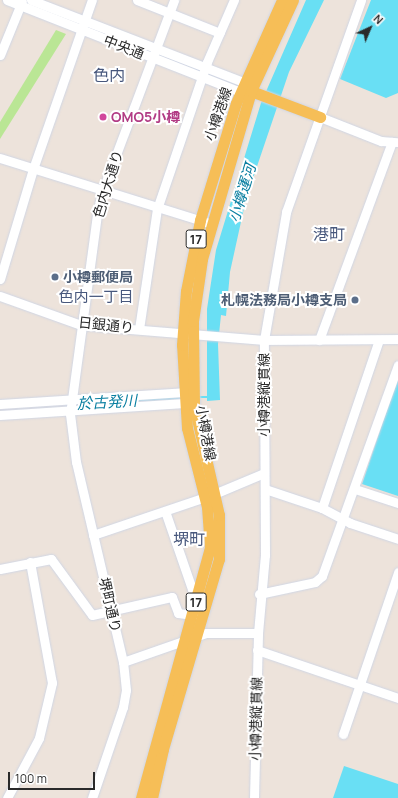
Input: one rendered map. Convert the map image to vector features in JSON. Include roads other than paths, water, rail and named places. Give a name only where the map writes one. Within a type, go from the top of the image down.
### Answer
[{"type":"main road","points":[[245,88],[282,0]]},
{"type":"main road","points":[[245,88],[293,0]]},
{"type":"main road","name":"小樽港線","points":[[245,88],[320,117]]},
{"type":"main road","name":"小樽港線","points":[[152,798],[163,749],[219,559],[219,515],[209,496],[190,443],[186,291],[200,220],[245,88]]},
{"type":"main road","name":"小樽港線","points":[[188,334],[202,259],[245,88]]},
{"type":"main road","name":"小樽港線","points":[[141,798],[187,638],[210,548],[209,496]]},
{"type":"street","name":"中央通","points":[[7,0],[22,3],[245,88]]},
{"type":"street","name":"中央通","points":[[31,0],[83,26]]},
{"type":"street","points":[[0,279],[33,169],[92,0]]},
{"type":"street","points":[[137,0],[220,33]]},
{"type":"street","name":"色内大通り","points":[[72,405],[96,214],[102,192],[174,0]]},
{"type":"street","points":[[139,329],[157,209],[204,73],[234,0]]},
{"type":"street","points":[[0,55],[22,3]]},
{"type":"street","name":"小樽港縦貫線","points":[[254,798],[259,594],[265,555],[264,340],[286,212],[360,3]]},
{"type":"street","points":[[319,340],[395,142],[381,141],[320,117]]},
{"type":"street","points":[[0,158],[102,192],[212,224]]},
{"type":"street","name":"日銀通り","points":[[0,296],[81,325],[264,340],[398,339]]},
{"type":"street","points":[[322,508],[379,340]]},
{"type":"street","points":[[259,594],[315,582],[322,576],[355,489],[398,365]]},
{"type":"street","points":[[0,404],[72,405],[189,398]]},
{"type":"street","points":[[0,415],[72,405]]},
{"type":"street","name":"堺町通り","points":[[72,405],[73,447],[123,662],[126,690],[123,707],[92,798]]},
{"type":"street","points":[[93,535],[209,496],[264,473]]},
{"type":"street","points":[[265,489],[322,508],[344,519],[398,540]]},
{"type":"street","points":[[355,489],[398,503]]},
{"type":"street","points":[[165,511],[192,589],[199,592]]},
{"type":"street","points":[[0,569],[51,559],[92,615],[172,597],[178,613],[193,615]]},
{"type":"street","points":[[7,798],[39,738],[52,683],[30,562]]},
{"type":"street","points":[[343,734],[398,572]]},
{"type":"street","points":[[123,662],[198,634],[258,633]]},
{"type":"street","points":[[257,650],[398,698]]},
{"type":"water","name":"小樽運河","points":[[306,0],[324,0],[289,72],[246,199],[230,272],[226,316],[221,315],[218,344],[220,400],[207,401],[207,309],[216,250],[261,103]]},
{"type":"water","points":[[371,0],[398,0],[398,93],[386,98],[340,79]]},
{"type":"water","points":[[398,380],[398,496],[362,484]]},
{"type":"water","points":[[344,766],[398,784],[398,798],[333,798]]},
{"type":"waterway","name":"於古発川","points":[[198,397],[208,397]]},
{"type":"waterway","name":"於古発川","points":[[84,403],[180,398]]},
{"type":"place","name":"OMO5小樽","points":[[103,117]]},
{"type":"place","name":"小樽郵便局","points":[[55,277]]},
{"type":"place","name":"札幌法務局小樽支局","points":[[355,300]]},
{"type":"district","name":"色内","points":[[109,75]]},
{"type":"district","name":"港町","points":[[329,234]]},
{"type":"district","name":"色内一丁目","points":[[96,297]]},
{"type":"district","name":"堺町","points":[[189,539]]}]
